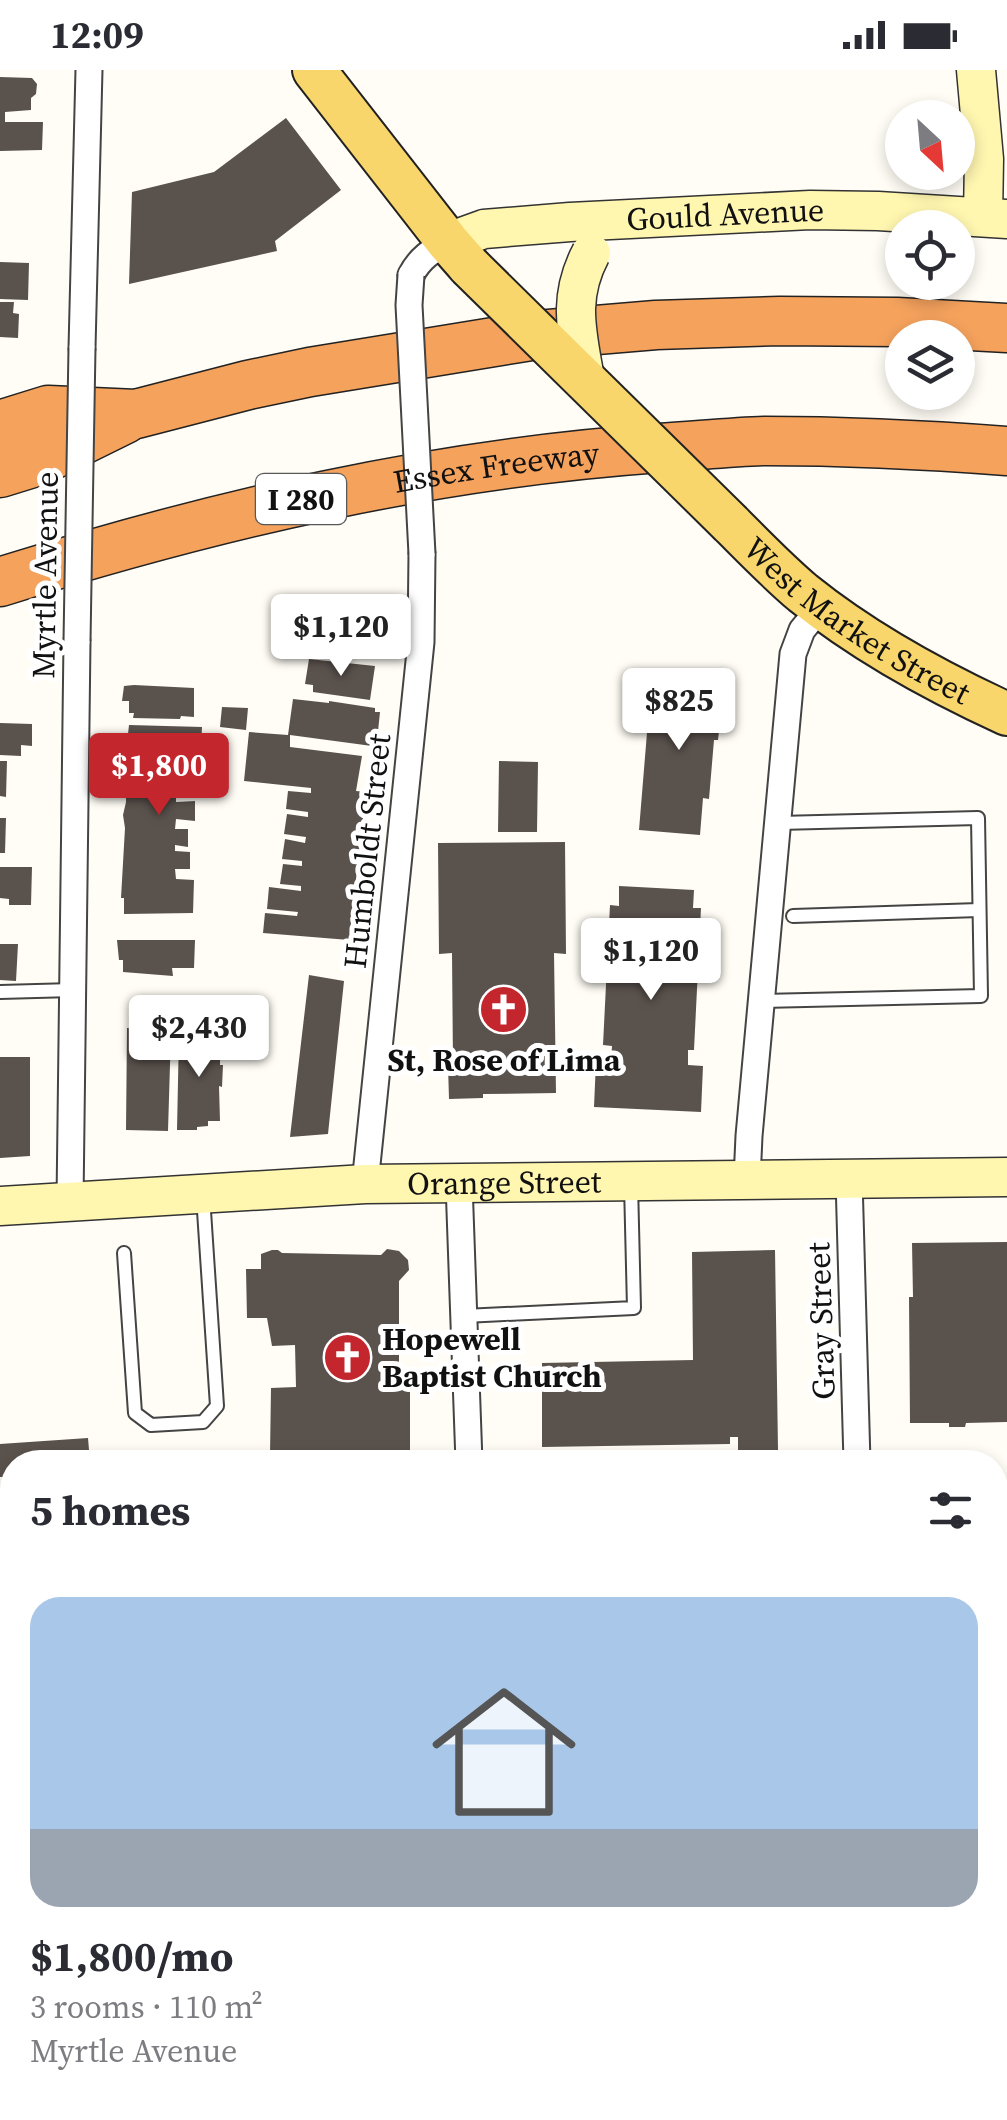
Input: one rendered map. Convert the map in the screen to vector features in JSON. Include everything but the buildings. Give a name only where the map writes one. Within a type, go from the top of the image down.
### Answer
[{"type":"highway","points":[[0,473],[42,460],[136,414],[196,398],[310,372],[537,335],[720,322],[857,321],[1007,328]]},
{"type":"highway","points":[[0,425],[48,410],[136,414]]},
{"type":"highway","name":"Essex Freeway","points":[[0,582],[154,536],[324,494],[536,459],[761,442],[1007,451]]},
{"type":"main road","name":"West Market Street","points":[[314,70],[459,254],[790,581],[821,607],[899,659],[1007,714]]},
{"type":"main road","points":[[976,70],[984,158],[995,218]]},
{"type":"main road","name":"Gould Avenue","points":[[459,254],[484,229],[637,218],[810,210],[995,218]]},
{"type":"main road","points":[[585,380],[574,307],[576,288],[582,270],[602,241],[637,218]]},
{"type":"main road","name":"Orange Street","points":[[0,1206],[365,1184],[1007,1177]]},
{"type":"street","name":"Myrtle Avenue","points":[[70,1202],[76,641],[89,70]]},
{"type":"street","name":"Humboldt Street","points":[[365,1184],[421,642],[422,554],[409,304],[411,275],[426,254],[459,254]]},
{"type":"street","points":[[747,1180],[793,654],[802,630],[821,607]]},
{"type":"street","name":"Gray Street","points":[[850,1178],[857,1450]]},
{"type":"street","points":[[459,1183],[469,1450]]},
{"type":"lane","points":[[761,1002],[981,996],[978,818],[779,823]]},
{"type":"lane","points":[[793,916],[979,910]]},
{"type":"lane","points":[[0,992],[73,990]]},
{"type":"lane","points":[[464,1316],[634,1308],[631,1181]]},
{"type":"lane","points":[[124,1253],[135,1413],[151,1425],[203,1422],[217,1406],[203,1194]]},
{"type":"place","name":"St, Rose of Lima","points":[[504,1010]]},
{"type":"place","name":"Hopewell Baptist Church","points":[[347,1357]]}]
